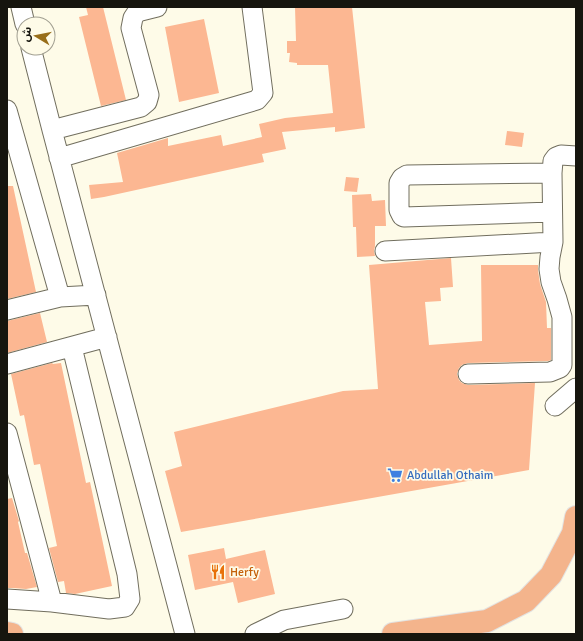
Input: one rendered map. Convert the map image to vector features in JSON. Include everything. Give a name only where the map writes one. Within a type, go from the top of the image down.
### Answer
[{"type":"main road","points":[[393,634],[487,621],[526,602],[551,575],[573,533],[576,517]]},
{"type":"main road","points":[[7,633],[12,634]]},
{"type":"street","points":[[52,130],[141,107],[147,102],[149,95],[131,28],[133,18],[137,12],[157,7]]},
{"type":"street","points":[[59,158],[257,100],[263,93],[252,7]]},
{"type":"street","points":[[33,56],[186,634]]},
{"type":"street","points":[[141,107],[147,133]]},
{"type":"street","points":[[7,110],[60,297]]},
{"type":"street","points":[[468,374],[550,372],[560,368],[562,365],[562,317],[551,282],[549,269],[553,242],[552,173],[553,161],[556,157],[561,155],[576,156]]},
{"type":"street","points":[[552,173],[407,176],[402,178],[399,183],[399,210],[404,217],[411,218],[552,212]]},
{"type":"street","points":[[385,251],[553,242]]},
{"type":"street","points":[[7,310],[60,297],[96,295]]},
{"type":"street","points":[[7,364],[107,337]]},
{"type":"street","points":[[7,599],[52,602],[109,609],[125,607],[130,598],[127,574],[72,347]]},
{"type":"street","points":[[554,406],[576,388]]},
{"type":"street","points":[[7,433],[52,602]]},
{"type":"street","points":[[254,634],[284,620],[343,609]]},
{"type":"building","points":[[86,7],[103,7],[126,100],[101,106],[79,17],[88,15]]},
{"type":"building","points":[[295,7],[352,7],[365,128],[335,132],[335,127],[282,132],[286,149],[262,154],[264,162],[91,199],[89,185],[123,182],[117,153],[168,138],[168,146],[221,135],[223,146],[262,137],[259,124],[285,118],[333,113],[328,65],[297,65],[297,63],[289,62],[290,53],[287,53],[287,41],[296,41]]},
{"type":"building","points":[[204,19],[219,93],[179,102],[165,27]]},
{"type":"building","points":[[507,131],[524,133],[522,147],[505,145]]},
{"type":"building","points":[[346,177],[359,178],[357,192],[344,191]]},
{"type":"building","points":[[7,186],[13,186],[36,292],[7,299]]},
{"type":"building","points":[[371,194],[372,201],[385,200],[386,226],[375,226],[375,256],[357,257],[356,227],[353,227],[352,195]]},
{"type":"building","points":[[451,258],[453,287],[440,288],[441,301],[425,302],[429,345],[482,341],[481,265],[538,265],[540,284],[546,302],[547,328],[551,328],[551,360],[468,363],[459,368],[457,374],[462,383],[468,385],[535,383],[529,470],[181,532],[165,471],[182,466],[174,432],[343,391],[378,389],[369,265]]},
{"type":"building","points":[[40,313],[47,342],[7,353],[7,321]]},
{"type":"building","points":[[52,363],[61,363],[86,483],[90,482],[112,586],[75,594],[66,593],[64,581],[58,582],[49,548],[57,546],[40,464],[34,465],[24,415],[20,416],[11,374]]},
{"type":"building","points":[[12,498],[19,521],[25,553],[27,553],[37,587],[26,589],[7,588],[7,499]]},
{"type":"building","points":[[224,548],[226,559],[265,550],[275,594],[238,603],[233,582],[195,590],[188,555]]},
{"type":"place","name":"Abdullah Othaim","points":[[395,475]]},
{"type":"place","name":"Herfy","points":[[218,572]]}]
